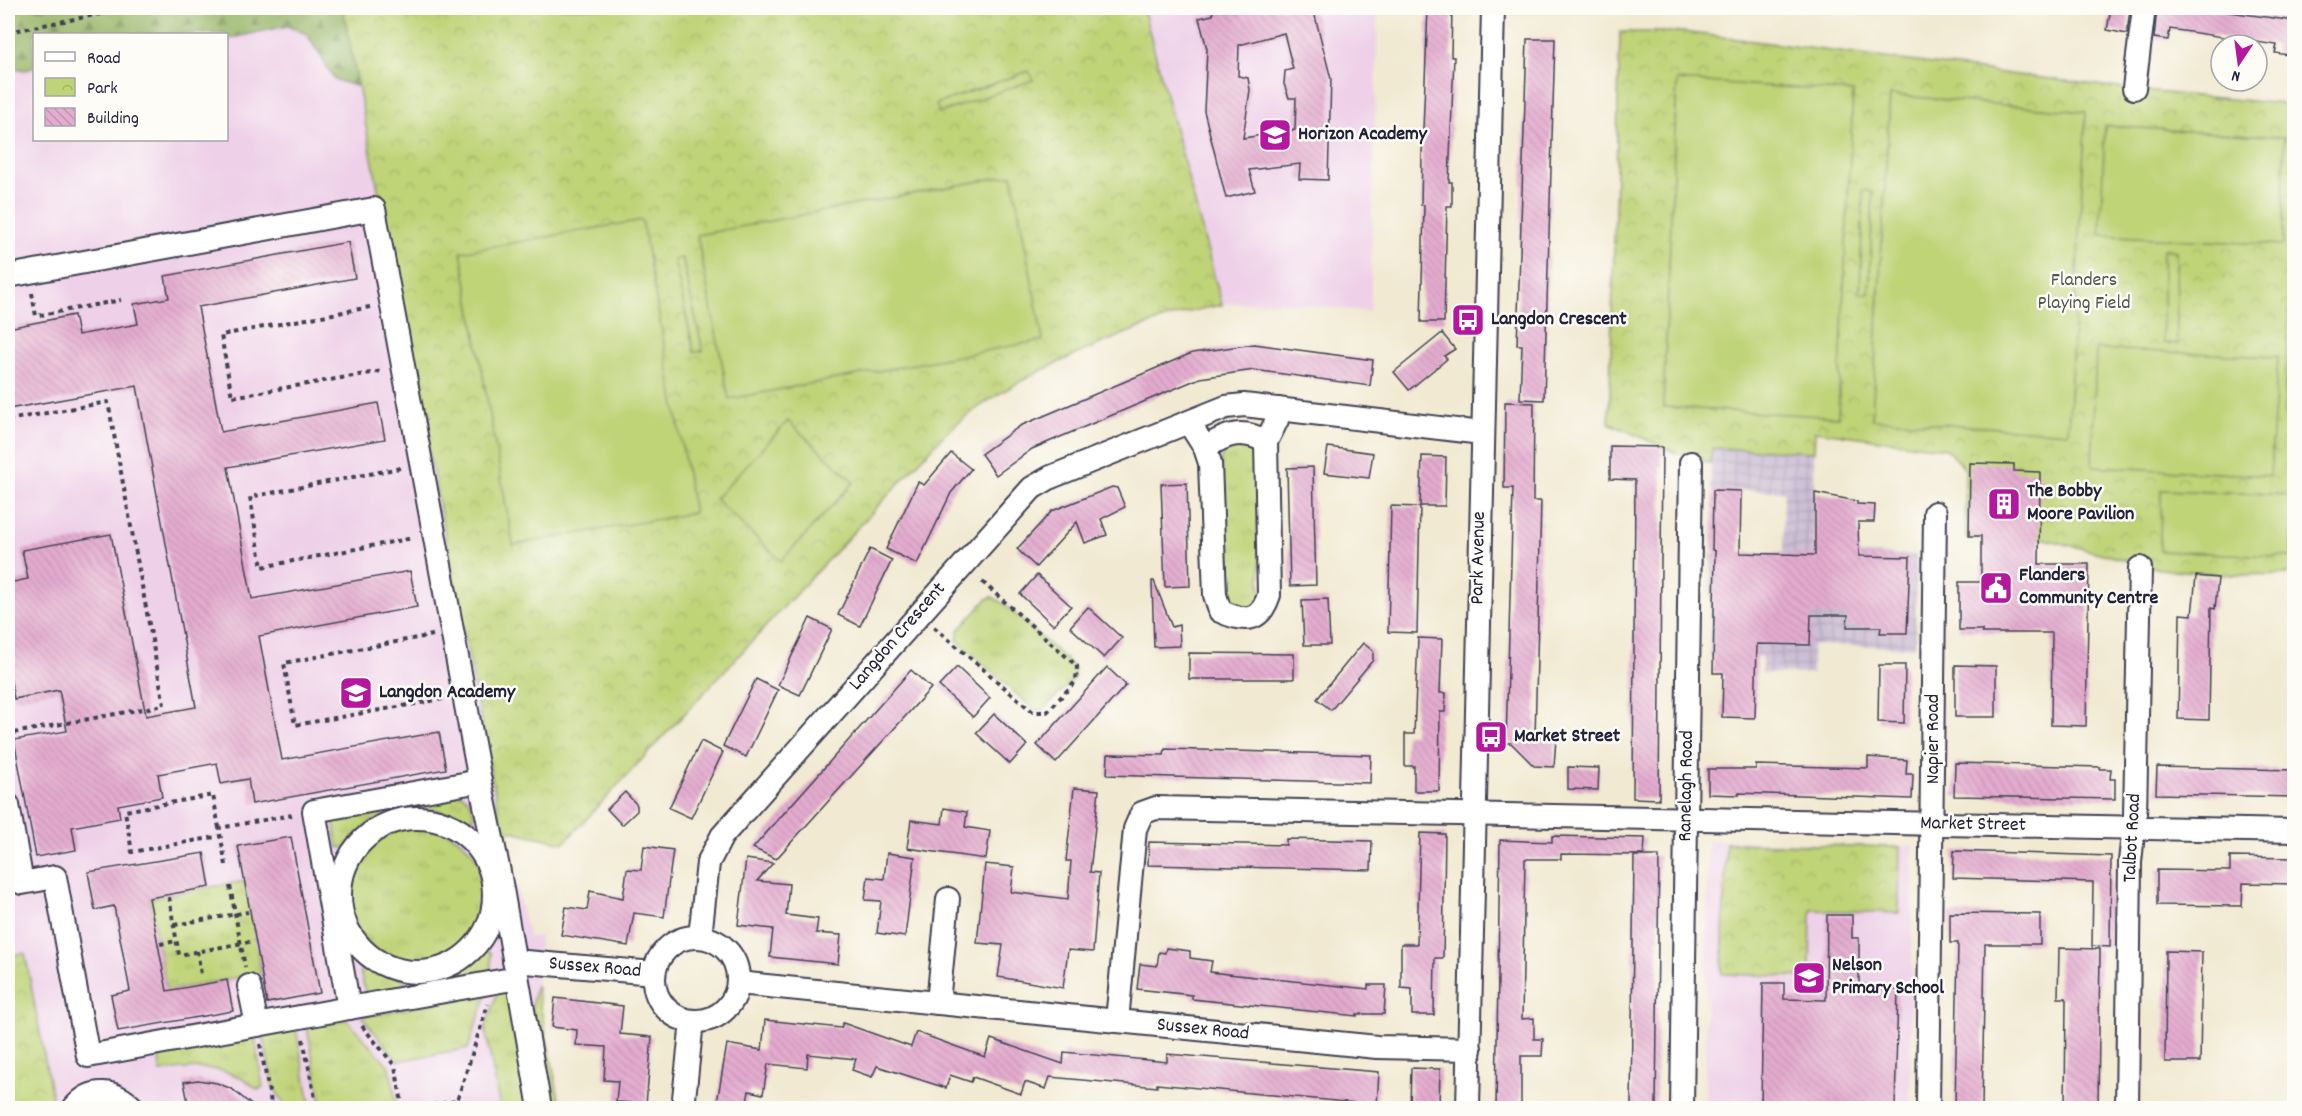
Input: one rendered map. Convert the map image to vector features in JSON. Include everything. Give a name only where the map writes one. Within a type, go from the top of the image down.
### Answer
[{"type":"street","name":"Park Avenue","points":[[1468,1108],[1493,8]]},
{"type":"street","points":[[2134,88],[2144,8]]},
{"type":"street","points":[[17,274],[374,209],[540,1108]]},
{"type":"street","name":"Langdon Crescent","points":[[700,937],[708,863],[722,836],[1032,488],[1051,477],[1226,407],[1244,405],[1482,433]]},
{"type":"street","points":[[1189,423],[1205,448],[1210,463],[1215,595],[1220,611],[1236,618],[1253,617],[1264,610],[1269,595],[1266,442],[1276,420],[1278,409]]},
{"type":"street","points":[[1205,448],[1221,437],[1242,432],[1266,442]]},
{"type":"street","name":"Ranelagh Road","points":[[1682,1108],[1691,463]]},
{"type":"street","name":"Napier Road","points":[[1928,1108],[1935,513]]},
{"type":"street","name":"Talbot Road","points":[[2127,1108],[2130,862],[2134,827],[2140,568]]},
{"type":"street","points":[[351,1008],[336,909],[314,811],[480,781]]},
{"type":"street","points":[[400,795],[404,818]]},
{"type":"street","name":"Sussex Road","points":[[8,805],[22,883],[55,877],[88,1056],[491,983],[515,970],[537,962],[654,974]]},
{"type":"street","name":"Market Street","points":[[1117,1021],[1135,829],[1142,813],[1155,808],[2295,831]]},
{"type":"street","points":[[404,818],[436,819],[452,825],[477,845],[495,873],[494,906],[483,936],[460,959],[446,967],[425,971],[398,970],[369,955],[348,930],[336,909],[340,883],[352,853],[374,830],[404,818]]},
{"type":"street","points":[[938,1003],[948,899]]},
{"type":"street","points":[[687,937],[700,937],[711,939],[729,952],[735,961],[738,983],[735,996],[718,1015],[705,1020],[692,1021],[668,1010],[655,987],[654,974],[658,961],[670,946],[687,937]]},
{"type":"street","points":[[425,971],[429,994]]},
{"type":"street","points":[[248,980],[257,1025]]},
{"type":"street","name":"Sussex Road","points":[[738,983],[1377,1047],[1470,1049]]},
{"type":"street","points":[[683,1108],[692,1021]]},
{"type":"street","points":[[74,1108],[92,1094],[106,1092],[121,1096],[133,1108]]},
{"type":"path","points":[[8,32],[131,8]]},
{"type":"path","points":[[17,274],[36,316],[121,300]]},
{"type":"path","points":[[392,303],[221,335],[226,366],[232,397],[403,367]]},
{"type":"path","points":[[8,420],[108,402],[164,705],[8,734]]},
{"type":"path","points":[[421,464],[250,497],[262,567],[434,534]]},
{"type":"path","points":[[920,614],[1033,712],[1047,712],[1076,681],[1077,666],[962,565]]},
{"type":"path","points":[[452,631],[284,663],[293,715],[295,725],[464,696]]},
{"type":"path","points":[[221,836],[132,852],[125,811],[213,795],[221,836],[226,865]]},
{"type":"path","points":[[219,828],[314,811]]},
{"type":"path","points":[[230,886],[248,980]]},
{"type":"path","points":[[169,897],[179,955],[254,941]]},
{"type":"path","points":[[174,926],[248,912]]},
{"type":"path","points":[[160,944],[177,941]]},
{"type":"path","points":[[197,951],[201,974]]},
{"type":"path","points":[[457,1101],[492,992],[491,983]]},
{"type":"path","points":[[351,1008],[354,1017],[395,1066],[403,1108]]},
{"type":"path","points":[[299,1018],[316,1108]]},
{"type":"path","points":[[257,1025],[272,1108]]},
{"type":"path","points":[[415,1108],[457,1101]]},
{"type":"path","points":[[457,1101],[463,1108]]},
{"type":"shaded area","name":"Langdon Academy","points":[[162,8],[1378,8],[1370,312],[1279,302],[1222,304],[1188,311],[1068,356],[1009,388],[975,409],[945,434],[564,843],[502,830],[529,937],[540,936],[536,985],[561,1108],[8,1108],[8,39],[33,34],[33,141],[228,141],[228,33],[38,33]]},
{"type":"shaded area","points":[[1711,448],[1814,452],[1814,553],[1916,555],[1915,647],[1812,645],[1812,674],[1762,673],[1762,656],[1710,657],[1711,552],[1783,553],[1784,491],[1711,490]]},
{"type":"shaded area","name":"Nelson Primary School","points":[[1708,840],[1900,847],[1913,845],[1910,1108],[1705,1108]]},
{"type":"green space","points":[[8,8],[514,8],[383,82],[356,86],[335,80],[307,34],[287,26],[228,39],[228,33],[33,33],[33,68],[25,70],[8,67]]},
{"type":"green space","points":[[343,8],[1143,8],[1222,305],[1145,326],[1079,353],[1018,383],[962,419],[945,434],[564,843],[502,829]]},
{"type":"green space","name":"Flanders Playing Field","points":[[1620,32],[1683,32],[2143,91],[2294,105],[2294,574],[2233,575],[2160,569],[2046,539],[1966,538],[1965,469],[1947,449],[1815,431],[1814,452],[1712,448],[1710,463],[1672,451],[1609,423]]},
{"type":"green space","points":[[1029,71],[1033,80],[939,113],[936,104]]},
{"type":"green space","points":[[1677,80],[1853,92],[1838,417],[1663,407]]},
{"type":"green space","points":[[1890,95],[2086,112],[2068,433],[1872,419]]},
{"type":"green space","points":[[2105,126],[2284,137],[2283,245],[2100,235]]},
{"type":"green space","points":[[1012,175],[1043,340],[729,399],[697,235]]},
{"type":"green space","points":[[1863,190],[1873,192],[1869,294],[1860,294]]},
{"type":"green space","points":[[642,220],[694,513],[513,545],[461,252]]},
{"type":"green space","points":[[2294,223],[2294,414],[2284,413]]},
{"type":"green space","points":[[2163,249],[2176,251],[2177,344],[2163,343]]},
{"type":"green space","points":[[682,258],[703,351],[694,352],[674,260]]},
{"type":"green space","points":[[2096,349],[2278,357],[2270,476],[2092,466]]},
{"type":"green space","points":[[788,421],[854,482],[781,561],[715,499]]},
{"type":"green space","points":[[1235,442],[1252,447],[1255,452],[1261,598],[1251,609],[1228,604],[1224,594],[1221,460],[1226,447]]},
{"type":"green space","points":[[2161,490],[2293,495],[2292,557],[2160,551]]},
{"type":"green space","points":[[992,597],[1003,603],[1074,667],[1074,679],[1043,710],[1034,710],[957,640],[959,630],[987,599]]},
{"type":"green space","points":[[461,794],[465,796],[472,808],[474,817],[471,825],[437,810],[421,808],[418,804],[418,801]]},
{"type":"green space","points":[[383,809],[382,817],[368,824],[344,848],[338,847],[333,818]]},
{"type":"green space","points":[[418,826],[444,832],[456,838],[466,847],[475,857],[481,869],[487,895],[481,921],[475,933],[466,943],[456,952],[444,958],[418,964],[392,958],[380,952],[370,943],[361,933],[355,921],[349,895],[355,869],[361,857],[370,847],[380,838],[392,832]]},
{"type":"green space","points":[[1726,843],[1900,847],[1899,913],[1811,910],[1810,977],[1722,974]]},
{"type":"green space","points":[[245,881],[261,973],[167,991],[149,898]]},
{"type":"green space","points":[[484,950],[491,953],[491,971],[487,974],[464,978],[463,969]]},
{"type":"green space","points":[[25,953],[54,1108],[8,1108],[8,956]]},
{"type":"green space","points":[[362,966],[405,980],[409,987],[366,995],[360,971]]},
{"type":"green space","points":[[536,985],[561,1108],[549,1108],[531,1009]]},
{"type":"green space","points":[[504,990],[509,993],[532,1108],[500,1108],[485,1028],[498,991]]},
{"type":"green space","points":[[487,993],[468,1048],[398,1061],[362,1017]]},
{"type":"green space","points":[[347,1020],[390,1067],[397,1106],[322,1108],[307,1027]]},
{"type":"green space","points":[[296,1029],[311,1108],[287,1108],[273,1087],[263,1035]]},
{"type":"green space","points":[[250,1037],[255,1039],[263,1087],[258,1090],[235,1075],[224,1071],[200,1068],[160,1072],[159,1056],[164,1052]]},
{"type":"building","points":[[1212,8],[1313,8],[1331,79],[1328,180],[1299,179],[1300,164],[1249,170],[1255,191],[1226,198],[1204,111],[1207,49],[1199,18],[1213,15]],"holes":[[[1284,33],[1293,69],[1285,71],[1284,84],[1289,98],[1296,98],[1295,130],[1243,138],[1250,90],[1248,78],[1238,76],[1239,45]]]},
{"type":"building","points":[[1428,8],[1452,8],[1451,57],[1454,57],[1449,182],[1452,182],[1452,206],[1447,206],[1444,322],[1421,322],[1424,205],[1421,205],[1422,154]]},
{"type":"building","points":[[2111,8],[2130,8],[2127,34],[2107,30]]},
{"type":"building","points":[[2157,8],[2200,8],[2295,21],[2295,56],[2275,53],[2277,45],[2269,44],[2269,33],[2209,33],[2209,35],[2170,29],[2168,40],[2154,38]]},
{"type":"building","points":[[1527,39],[1555,39],[1544,400],[1520,399],[1522,345],[1517,345]]},
{"type":"building","points":[[348,242],[355,278],[198,307],[221,432],[378,403],[385,439],[228,467],[252,599],[410,571],[417,607],[259,636],[282,760],[439,732],[446,769],[252,804],[248,779],[221,784],[217,763],[158,774],[162,797],[118,805],[120,818],[72,827],[76,850],[36,857],[14,740],[67,731],[59,690],[14,699],[8,665],[8,583],[28,579],[22,550],[111,534],[146,716],[196,707],[137,386],[8,409],[8,328],[74,315],[78,335],[138,324],[134,304],[169,298],[165,276]]},
{"type":"building","points":[[1442,333],[1455,349],[1444,356],[1447,359],[1409,390],[1394,372]]},
{"type":"building","points":[[1254,344],[1373,360],[1370,386],[1254,370],[1200,378],[1032,449],[996,475],[981,454],[1020,426],[1192,353]]},
{"type":"building","points":[[1505,402],[1534,403],[1533,501],[1541,501],[1535,737],[1556,738],[1554,767],[1534,766],[1511,743],[1506,743],[1513,488],[1504,488]]},
{"type":"building","points":[[1610,446],[1662,447],[1659,799],[1633,798],[1635,480],[1610,479]]},
{"type":"building","points":[[1328,447],[1373,453],[1369,478],[1324,473]]},
{"type":"building","points":[[951,453],[971,469],[951,493],[917,564],[886,549],[918,482],[924,485]]},
{"type":"building","points":[[1422,456],[1446,457],[1445,506],[1420,506]]},
{"type":"building","points":[[1970,463],[2014,464],[2014,471],[2040,472],[2039,564],[2089,564],[2086,726],[2051,725],[2052,633],[1982,633],[1982,630],[1959,630],[1959,582],[1981,582],[1981,536],[1969,536]]},
{"type":"building","points":[[1313,467],[1316,585],[1290,586],[1287,468]]},
{"type":"building","points":[[1187,483],[1190,586],[1165,587],[1161,484]]},
{"type":"building","points":[[1112,487],[1117,488],[1125,507],[1101,519],[1107,535],[1085,543],[1077,522],[1036,567],[1017,549],[1052,511]]},
{"type":"building","points":[[1713,490],[1741,491],[1740,553],[1815,555],[1815,493],[1857,501],[1857,504],[1875,505],[1874,522],[1858,522],[1859,556],[1910,557],[1907,633],[1880,633],[1881,627],[1847,627],[1848,615],[1811,615],[1810,645],[1757,644],[1755,718],[1722,717],[1723,673],[1713,673],[1715,551],[1712,550]]},
{"type":"building","points":[[1391,506],[1420,507],[1417,633],[1388,632]]},
{"type":"building","points":[[870,549],[892,560],[860,626],[838,615]]},
{"type":"building","points":[[1037,575],[1071,606],[1053,625],[1020,594]]},
{"type":"building","points":[[2196,576],[2218,578],[2215,609],[2211,608],[2209,720],[2178,719],[2180,614],[2192,615]]},
{"type":"building","points":[[1152,581],[1154,581],[1172,627],[1179,625],[1180,646],[1154,647]]},
{"type":"building","points":[[1328,599],[1330,645],[1304,645],[1302,600]]},
{"type":"building","points":[[1088,607],[1122,638],[1104,658],[1070,627]]},
{"type":"building","points":[[810,618],[832,629],[800,695],[778,685]]},
{"type":"building","points":[[1418,638],[1442,639],[1440,693],[1446,693],[1445,712],[1440,712],[1439,791],[1414,791],[1414,766],[1405,766],[1405,734],[1414,734]]},
{"type":"building","points":[[1363,643],[1373,651],[1373,660],[1331,710],[1317,699]]},
{"type":"building","points":[[1189,653],[1294,654],[1294,679],[1189,679]]},
{"type":"building","points":[[1879,665],[1905,665],[1904,723],[1878,722]]},
{"type":"building","points":[[1955,665],[1996,666],[1996,717],[1955,717]]},
{"type":"building","points":[[957,667],[990,698],[973,717],[939,686]]},
{"type":"building","points":[[1107,667],[1126,685],[1056,763],[1037,745]]},
{"type":"building","points":[[911,670],[931,688],[776,859],[753,848]]},
{"type":"building","points":[[756,679],[778,690],[746,757],[723,746]]},
{"type":"building","points":[[994,714],[1027,745],[1010,764],[976,733]]},
{"type":"building","points":[[701,741],[723,752],[691,818],[669,808]]},
{"type":"building","points":[[1165,749],[1371,755],[1370,783],[1107,775],[1108,754],[1164,755]]},
{"type":"building","points":[[1868,757],[1907,760],[1906,774],[1913,774],[1912,799],[1708,794],[1708,769],[1756,769],[1756,765],[1868,768]]},
{"type":"building","points":[[1955,763],[2111,769],[2110,779],[2115,779],[2115,799],[1954,796]]},
{"type":"building","points":[[1568,767],[1599,768],[1598,790],[1568,789]]},
{"type":"building","points":[[2157,767],[2295,770],[2295,797],[2156,794]]},
{"type":"building","points":[[1074,788],[1099,790],[1090,872],[1099,873],[1093,952],[1068,950],[1063,988],[998,977],[1003,945],[977,943],[985,864],[1014,867],[1011,892],[1068,899],[1071,861],[1066,861]]},
{"type":"building","points":[[625,792],[637,805],[637,811],[622,825],[607,809]]},
{"type":"building","points":[[944,808],[967,812],[965,827],[990,831],[986,859],[907,848],[911,820],[942,824]]},
{"type":"building","points":[[1420,833],[1445,834],[1443,958],[1435,958],[1434,1015],[1412,1015],[1412,989],[1401,988],[1401,944],[1417,944]]},
{"type":"building","points":[[1552,836],[1645,838],[1644,855],[1561,854],[1561,859],[1525,859],[1522,1019],[1534,1018],[1534,1039],[1543,1039],[1542,1056],[1521,1056],[1521,1108],[1496,1108],[1500,840],[1552,842]]},
{"type":"building","points":[[291,837],[320,993],[267,1003],[238,846]]},
{"type":"building","points":[[1286,839],[1372,841],[1371,870],[1148,865],[1149,842],[1286,845]]},
{"type":"building","points":[[644,846],[673,850],[664,917],[634,913],[628,946],[561,935],[566,907],[587,910],[590,891],[623,898],[627,869],[641,870]]},
{"type":"building","points":[[1954,851],[2111,856],[2110,947],[2092,946],[2093,882],[1953,878]]},
{"type":"building","points":[[204,853],[210,887],[149,898],[167,991],[227,980],[233,1011],[118,1031],[111,995],[130,991],[114,906],[95,910],[88,872]]},
{"type":"building","points":[[887,853],[915,857],[905,937],[877,933],[881,901],[865,900],[868,877],[884,879]]},
{"type":"building","points":[[1634,856],[1659,856],[1656,1108],[1631,1108]]},
{"type":"building","points":[[2230,857],[2295,858],[2295,884],[2243,883],[2242,906],[2157,905],[2157,870],[2230,871]]},
{"type":"building","points":[[746,859],[773,863],[757,881],[789,884],[786,915],[818,919],[816,933],[841,935],[838,964],[770,957],[773,929],[738,925]]},
{"type":"building","points":[[1950,913],[2040,914],[2040,944],[1985,944],[1982,1108],[1955,1108],[1958,943],[1950,943]]},
{"type":"building","points":[[1827,915],[1852,915],[1852,938],[1859,938],[1859,984],[1870,985],[1870,990],[1898,990],[1895,1108],[1761,1108],[1763,983],[1784,983],[1784,999],[1826,1000]]},
{"type":"building","points":[[1166,948],[1190,951],[1190,958],[1212,961],[1210,972],[1368,989],[1368,985],[1386,985],[1384,1014],[1357,1014],[1357,1016],[1192,999],[1192,995],[1137,989],[1140,964],[1157,966],[1159,952],[1165,953]]},
{"type":"building","points":[[2059,948],[2100,949],[2098,1108],[2065,1108],[2066,998],[2058,998]]},
{"type":"building","points":[[2166,951],[2202,952],[2200,1062],[2165,1062]]},
{"type":"building","points":[[555,998],[623,1006],[620,1034],[652,1037],[646,1104],[616,1102],[618,1081],[604,1080],[606,1047],[576,1045],[577,1030],[552,1027]]},
{"type":"building","points":[[765,1020],[841,1028],[843,1023],[911,1047],[916,1032],[985,1057],[991,1039],[1063,1064],[1064,1052],[1167,1062],[1167,1054],[1379,1072],[1377,1105],[1157,1084],[1157,1087],[1050,1077],[1046,1089],[1025,1082],[1021,1094],[973,1077],[971,1082],[950,1075],[946,1088],[877,1066],[872,1077],[852,1070],[856,1059],[808,1054],[807,1068],[768,1064],[763,1094],[749,1091],[746,1108],[716,1108],[727,1044],[762,1050]]},
{"type":"building","points":[[1411,1068],[1440,1069],[1439,1108],[1410,1108]]},
{"type":"building","points":[[198,1080],[217,1083],[232,1089],[255,1108],[189,1108],[184,1082]]},
{"type":"place","name":"Horizon Academy","points":[[1275,135]]},
{"type":"place","name":"Langdon Crescent","points":[[1468,320]]},
{"type":"place","name":"The Bobby Moore Pavilion","points":[[2004,504]]},
{"type":"place","name":"Flanders Community Centre","points":[[1996,588]]},
{"type":"place","name":"Langdon Academy","points":[[356,693]]},
{"type":"place","name":"Market Street","points":[[1491,737]]},
{"type":"place","name":"Nelson Primary School","points":[[1809,978]]}]
